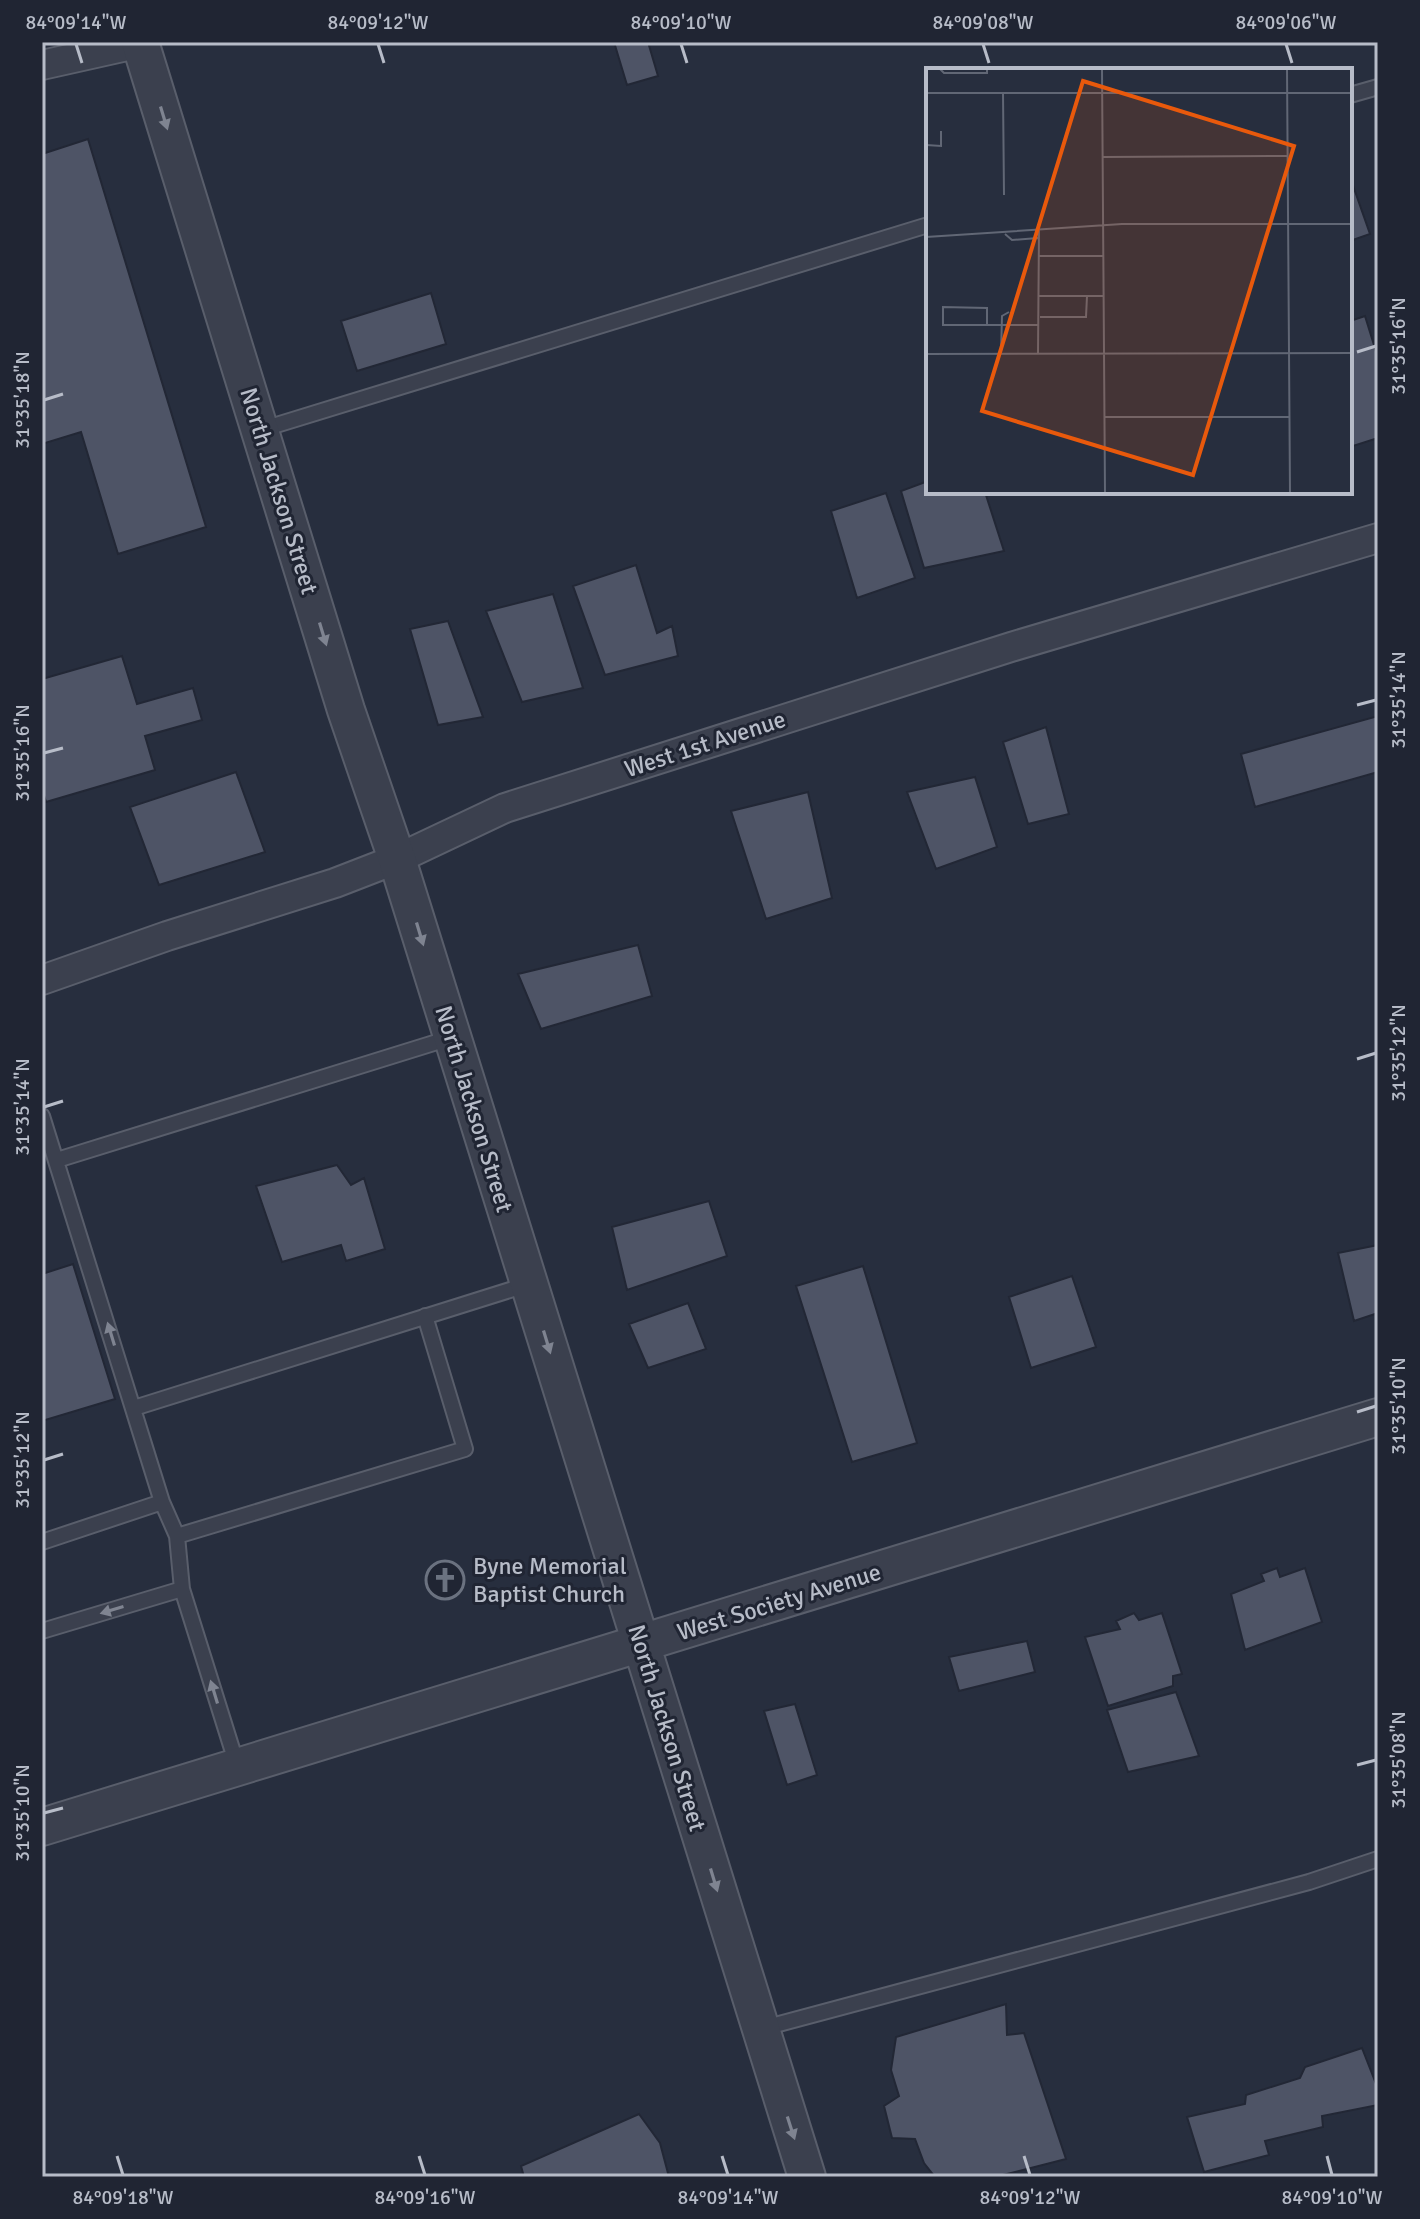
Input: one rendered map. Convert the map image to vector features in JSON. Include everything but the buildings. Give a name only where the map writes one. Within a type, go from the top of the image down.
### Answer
[{"type":"street","points":[[42,65],[142,42]]},
{"type":"street","name":"North Jackson Street","points":[[142,42],[346,710],[397,859],[807,2177]]},
{"type":"street","name":"West 1st Avenue","points":[[42,980],[167,936],[335,883],[397,859],[505,808],[996,652],[1378,538]]},
{"type":"street","name":"West Society Avenue","points":[[42,1827],[1378,1417]]},
{"type":"lane","points":[[1352,94],[1378,87]]},
{"type":"lane","points":[[260,430],[926,226]]},
{"type":"lane","points":[[57,1160],[452,1038]]},
{"type":"lane","points":[[42,1116],[162,1502],[177,1536],[182,1589],[237,1767]]},
{"type":"lane","points":[[134,1408],[529,1284]]},
{"type":"lane","points":[[177,1536],[465,1449],[425,1316]]},
{"type":"lane","points":[[42,1542],[162,1502]]},
{"type":"lane","points":[[42,1631],[182,1589]]},
{"type":"lane","points":[[760,2029],[1309,1882],[1378,1859]]},
{"type":"place","name":"Byne Memorial Baptist Church","points":[[445,1580]]}]
